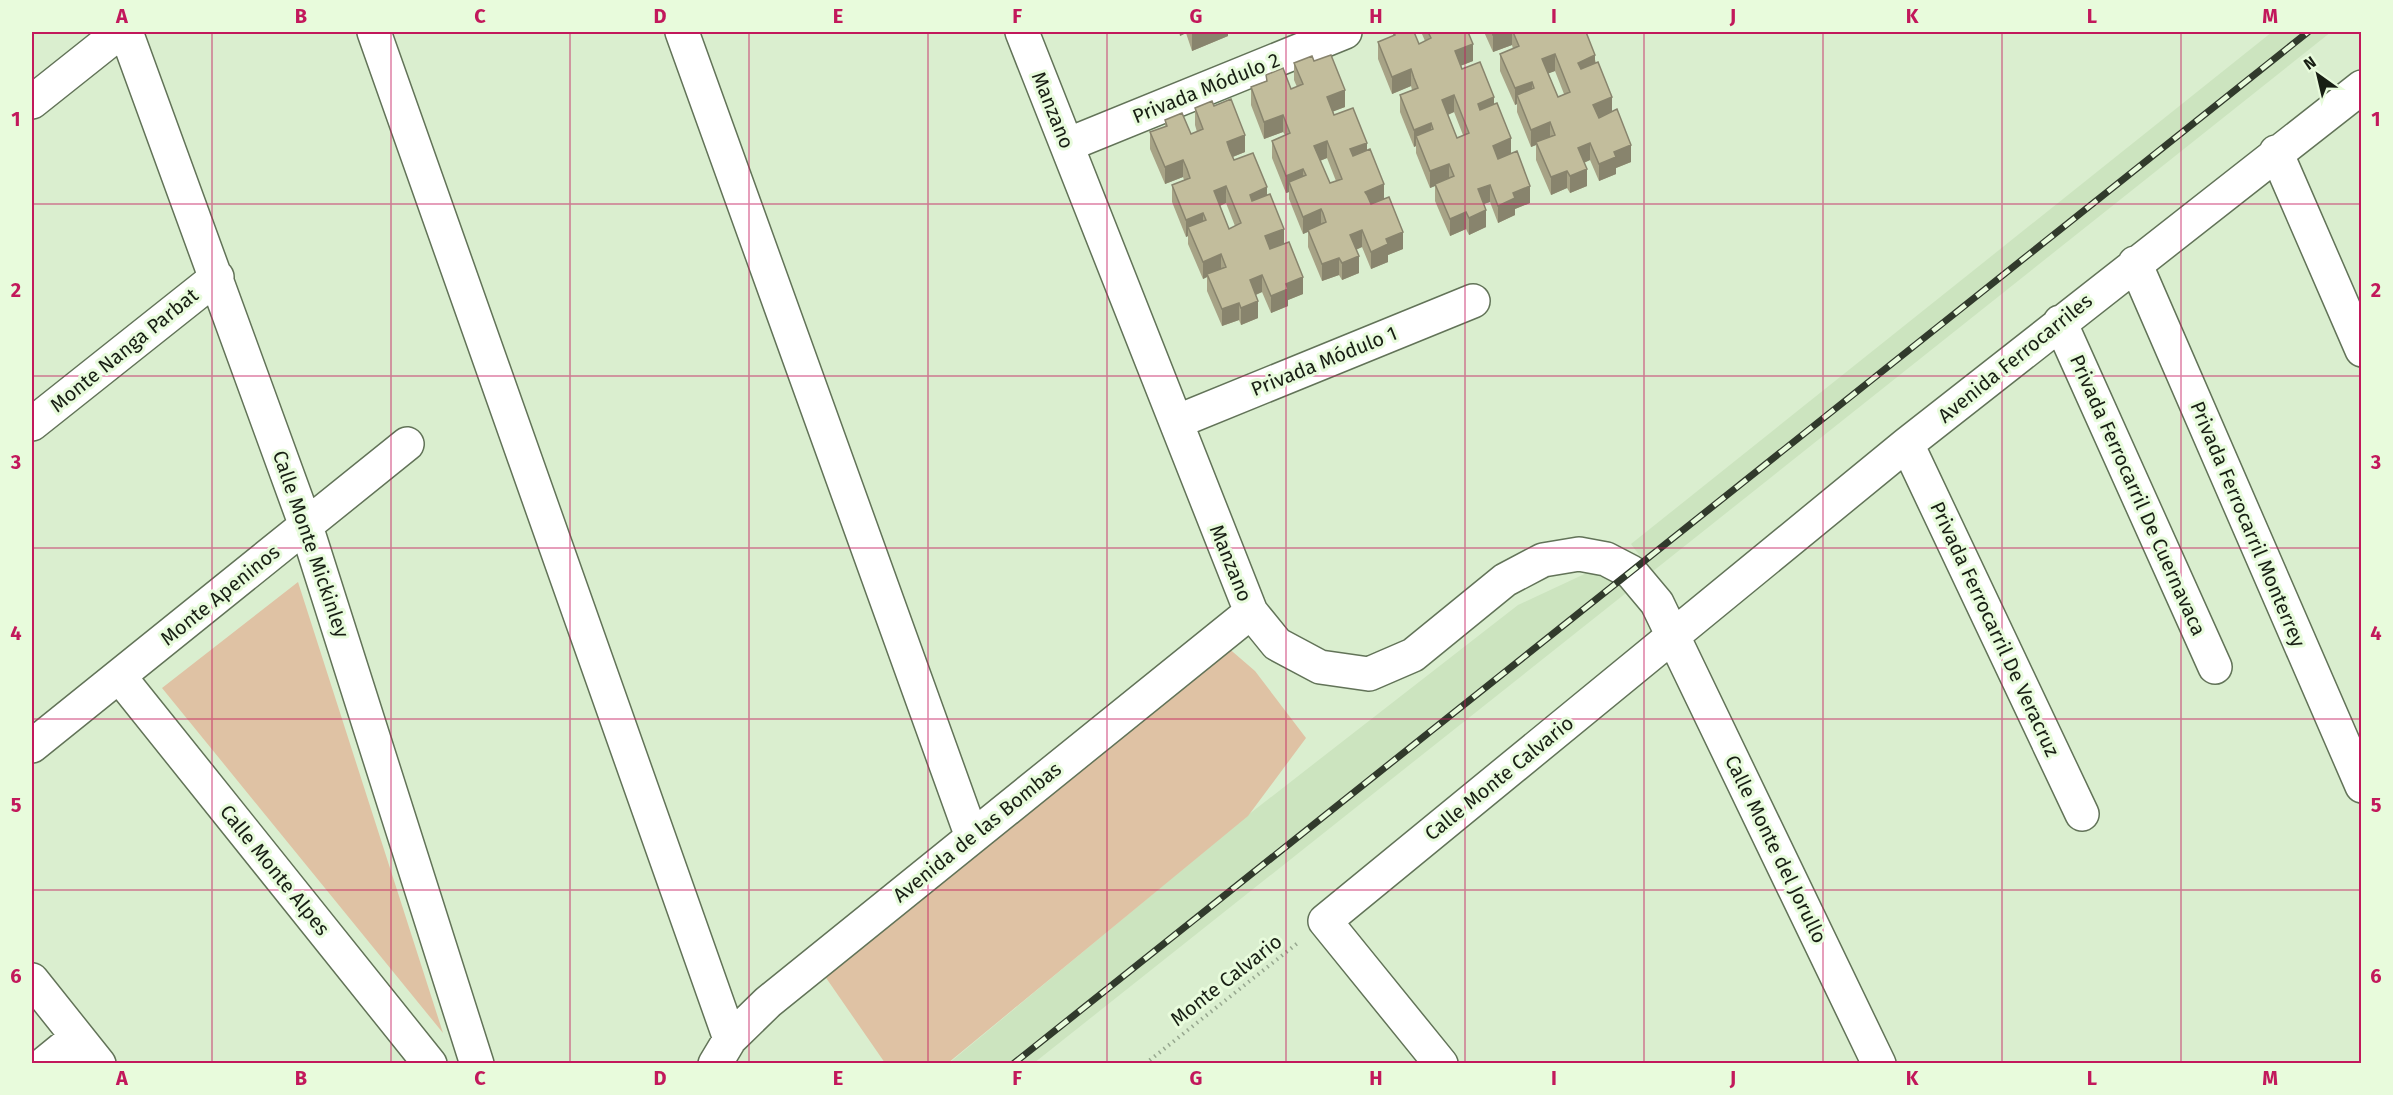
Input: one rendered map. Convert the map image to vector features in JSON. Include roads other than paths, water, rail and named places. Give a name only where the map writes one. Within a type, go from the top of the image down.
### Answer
[{"type":"street","points":[[32,102],[120,32]]},
{"type":"street","name":"Calle Monte Mickinley","points":[[126,32],[306,526],[477,1064]]},
{"type":"street","points":[[374,32],[723,1051]]},
{"type":"street","points":[[682,32],[972,837]]},
{"type":"street","name":"Manzano","points":[[1022,32],[1251,612],[1277,644],[1320,667],[1369,674],[1413,655],[1504,580],[1543,560],[1579,554],[1606,559],[1631,572],[1657,603],[1673,635]]},
{"type":"street","name":"Privada Módulo 2","points":[[1066,145],[1345,32]]},
{"type":"street","name":"Avenida Ferrocarriles","points":[[1673,635],[2060,322],[2361,87]]},
{"type":"street","points":[[2276,152],[2361,350]]},
{"type":"street","name":"Privada Ferrocarril Monterrey","points":[[2135,263],[2361,786]]},
{"type":"street","name":"Monte Nanga Parbat","points":[[32,424],[217,277]]},
{"type":"street","name":"Privada Módulo 1","points":[[1176,422],[1473,301]]},
{"type":"street","name":"Privada Ferrocarril De Cuernavaca","points":[[2060,322],[2215,668]]},
{"type":"street","name":"Monte Apeninos","points":[[32,746],[407,444]]},
{"type":"street","name":"Privada Ferrocarril De Veracruz","points":[[1907,444],[2082,814]]},
{"type":"street","name":"Avenida de las Bombas","points":[[723,1051],[768,1002],[1251,612]]},
{"type":"street","name":"Calle Monte Calvario","points":[[1441,1064],[1325,921],[1673,635]]},
{"type":"street","name":"Calle Monte del Jorullo","points":[[1673,635],[1879,1064]]},
{"type":"street","name":"Calle Monte Alpes","points":[[119,676],[430,1064]]},
{"type":"street","points":[[32,980],[99,1064]]},
{"type":"street","points":[[44,1064],[77,1036]]},
{"type":"railway","points":[[1013,1064],[2308,32]]}]
